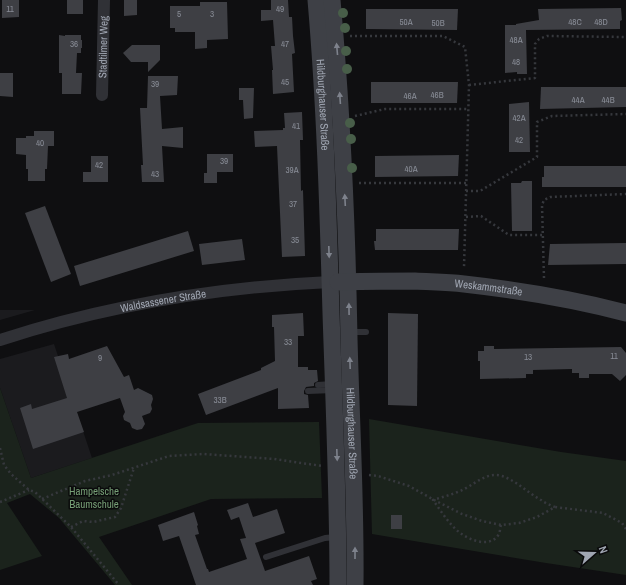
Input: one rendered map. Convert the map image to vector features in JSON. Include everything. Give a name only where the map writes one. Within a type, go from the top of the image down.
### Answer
[{"type":"main road","name":"Hildburghauser Straße","points":[[316,0],[327,26]]},
{"type":"main road","name":"Hildburghauser Straße","points":[[332,0],[327,26],[324,114],[337,228],[348,281],[342,336],[328,386],[337,461],[338,585]]},
{"type":"main road","name":"Hildburghauser Straße","points":[[337,228],[330,282],[342,336],[355,520],[355,585]]},
{"type":"main road","points":[[330,282],[348,281]]},
{"type":"main road","name":"Weskammstraße","points":[[348,281],[442,282],[463,284],[530,292],[626,313]]},
{"type":"street","name":"Stadtilmer Weg","points":[[102,95],[104,0]]},
{"type":"street","name":"Waldsassener Straße","points":[[0,340],[56,324],[130,306],[198,294],[303,283],[330,282]]},
{"type":"lane","points":[[342,336],[366,332]]},
{"type":"lane","points":[[308,391],[328,386]]},
{"type":"lane","points":[[266,557],[325,538],[338,537]]},
{"type":"path","points":[[350,36],[443,36],[465,47],[469,85],[464,268]]},
{"type":"path","points":[[469,85],[535,78],[534,44],[539,39],[547,36],[626,37]]},
{"type":"path","points":[[355,116],[385,109],[468,109]]},
{"type":"path","points":[[466,191],[480,191],[537,157],[537,122],[552,116],[626,114]]},
{"type":"path","points":[[358,183],[466,183]]},
{"type":"path","points":[[544,278],[542,205],[544,200],[550,197],[626,194]]},
{"type":"path","points":[[466,217],[481,216],[509,235],[542,235]]},
{"type":"path","points":[[0,448],[4,465],[11,474],[29,490],[35,492],[71,527],[119,585]]},
{"type":"path","points":[[42,499],[85,482],[135,468],[169,456],[203,454],[274,459],[324,466]]},
{"type":"path","points":[[71,527],[82,521],[93,522],[115,517],[121,508],[135,468]]},
{"type":"path","points":[[369,475],[378,476],[409,486],[462,514],[482,521],[501,525],[519,523],[537,517],[555,507]]},
{"type":"path","points":[[433,500],[460,491],[483,478],[495,475],[508,479],[542,501],[555,507],[603,513],[622,523],[626,529]]},
{"type":"path","points":[[1,502],[29,490]]},
{"type":"path","points":[[433,500],[447,520],[460,533],[478,542],[486,542],[494,539],[499,534],[501,525]]},
{"type":"shaded area","points":[[0,310],[35,310],[0,320]]},
{"type":"shaded area","points":[[54,344],[92,458],[31,478],[0,388],[0,359]]},
{"type":"green space","name":"Hampelsche Baumschule","points":[[0,388],[31,478],[198,423],[319,422],[322,498],[211,499],[99,537],[132,585],[115,585],[59,518],[30,494],[7,503],[42,556],[0,570]]},
{"type":"green space","points":[[369,419],[561,452],[626,461],[626,575],[372,534]]},
{"type":"building","points":[[2,0],[19,0],[19,17],[2,18]]},
{"type":"building","points":[[67,0],[83,0],[83,14],[67,14]]},
{"type":"building","points":[[124,0],[137,0],[137,15],[124,16]]},
{"type":"building","points":[[271,0],[288,0],[289,17],[292,17],[295,53],[292,54],[294,92],[273,94],[271,46],[275,46],[273,20],[261,21],[261,10],[271,10]]},
{"type":"building","points":[[200,2],[227,2],[228,39],[207,40],[207,48],[195,49],[195,32],[175,32],[175,28],[170,28],[170,6],[200,6]]},
{"type":"building","points":[[621,8],[622,20],[620,21],[620,29],[526,30],[527,74],[517,74],[517,72],[505,73],[505,25],[516,25],[539,20],[538,9]]},
{"type":"building","points":[[366,9],[458,9],[457,30],[366,29]]},
{"type":"building","points":[[59,35],[81,35],[82,48],[81,53],[77,53],[76,73],[82,73],[81,94],[62,94],[62,73],[59,73]]},
{"type":"building","points":[[132,45],[160,45],[160,60],[148,72],[148,62],[131,62],[123,53]]},
{"type":"building","points":[[0,73],[13,73],[13,97],[0,96]]},
{"type":"building","points":[[148,76],[178,76],[177,95],[160,96],[162,129],[183,127],[183,148],[162,146],[164,182],[142,182],[141,165],[143,165],[140,108],[147,108]]},
{"type":"building","points":[[371,82],[458,82],[457,103],[371,103]]},
{"type":"building","points":[[541,87],[626,87],[626,107],[540,109]]},
{"type":"building","points":[[239,88],[254,88],[253,118],[244,119],[243,100],[239,100]]},
{"type":"building","points":[[529,102],[530,152],[509,152],[509,104]]},
{"type":"building","points":[[302,112],[303,140],[300,140],[301,191],[303,190],[305,256],[282,257],[277,146],[255,147],[254,131],[283,130],[283,128],[285,128],[284,113]]},
{"type":"building","points":[[34,131],[54,131],[54,146],[48,146],[45,181],[28,181],[26,155],[16,154],[16,138],[34,136]]},
{"type":"building","points":[[207,154],[233,154],[233,172],[217,172],[217,183],[204,183],[204,173],[207,173]]},
{"type":"building","points":[[459,155],[458,176],[375,177],[375,156]]},
{"type":"building","points":[[91,156],[108,156],[108,182],[83,182],[83,172],[91,172]]},
{"type":"building","points":[[544,166],[626,166],[626,187],[542,187]]},
{"type":"building","points":[[522,181],[532,181],[532,231],[512,231],[511,183],[521,183]]},
{"type":"building","points":[[45,206],[71,274],[51,282],[25,213]]},
{"type":"building","points":[[376,229],[459,229],[458,250],[375,250],[374,241],[376,241]]},
{"type":"building","points":[[188,231],[194,251],[80,286],[74,266]]},
{"type":"building","points":[[242,239],[245,260],[202,265],[199,244]]},
{"type":"building","points":[[626,243],[626,264],[548,265],[550,244]]},
{"type":"building","points":[[303,313],[304,336],[298,336],[298,367],[308,367],[308,370],[317,370],[318,381],[314,383],[314,386],[306,387],[304,391],[304,394],[308,395],[309,408],[278,409],[278,388],[206,415],[198,394],[261,370],[261,368],[275,361],[274,327],[272,327],[272,315]]},
{"type":"building","points":[[388,313],[418,314],[417,406],[388,405]]},
{"type":"building","points":[[107,346],[124,377],[129,375],[134,390],[138,388],[152,395],[152,409],[150,413],[142,416],[145,424],[142,429],[137,430],[132,428],[130,423],[124,420],[123,416],[125,412],[120,398],[77,412],[84,432],[33,449],[20,408],[31,404],[32,409],[67,398],[54,357],[68,354],[69,359]]},
{"type":"building","points":[[484,346],[494,346],[494,349],[621,347],[626,353],[626,375],[620,381],[612,374],[589,374],[589,378],[579,378],[579,373],[572,373],[572,369],[533,370],[533,374],[526,374],[526,378],[480,379],[480,361],[478,361],[478,351],[484,351]]},
{"type":"building","points":[[248,503],[253,517],[277,509],[285,533],[255,543],[265,571],[309,556],[317,579],[311,581],[313,585],[196,585],[179,536],[163,541],[158,525],[194,512],[199,534],[195,535],[209,572],[247,559],[240,539],[246,538],[239,517],[231,520],[227,510]]},
{"type":"building","points":[[391,515],[402,515],[402,529],[391,529]]}]
